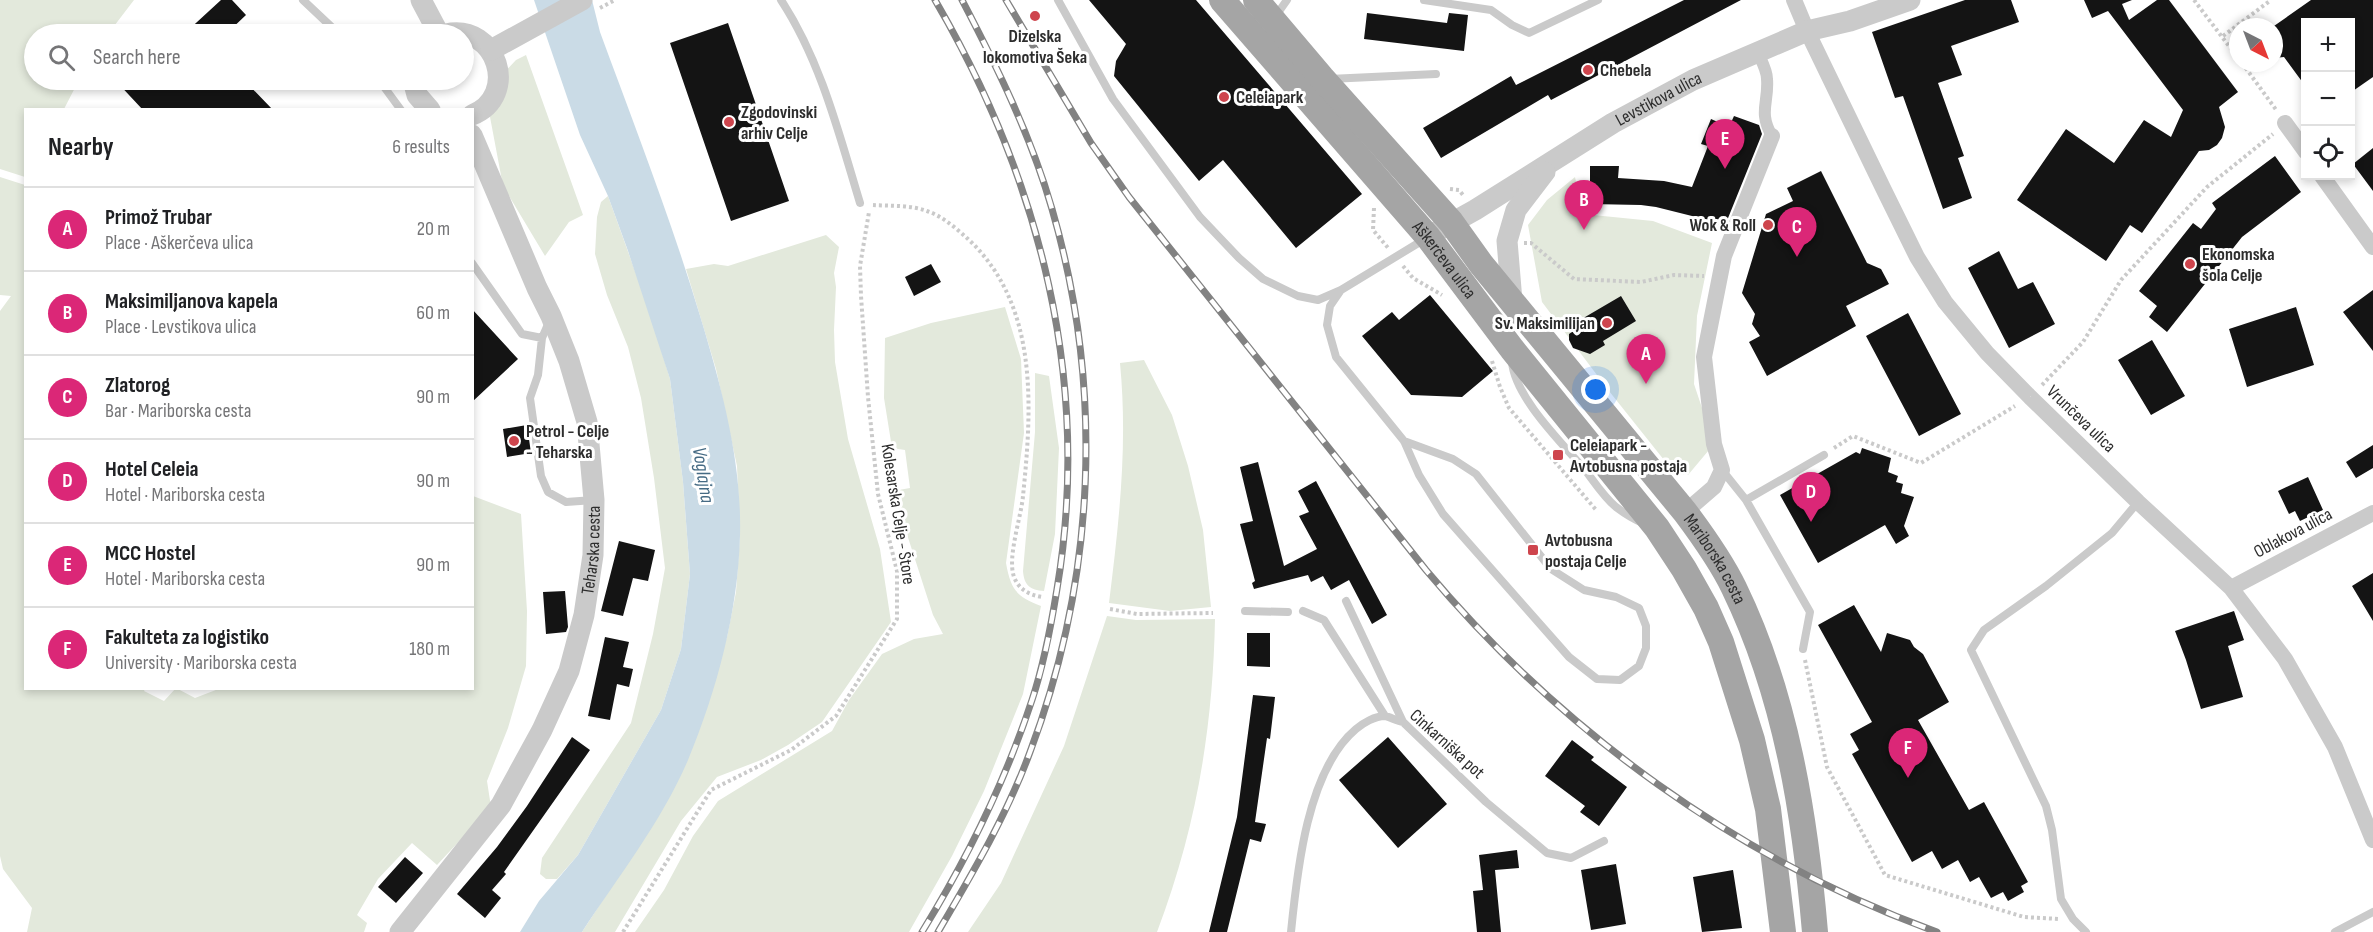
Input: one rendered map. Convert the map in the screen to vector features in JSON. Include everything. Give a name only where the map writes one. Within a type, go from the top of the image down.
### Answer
[{"type":"main road","name":"Aškerčeva ulica","points":[[1222,0],[1428,237],[1512,350],[1657,528]]},
{"type":"main road","name":"Aškerčeva ulica","points":[[1256,0],[1280,10],[1322,78],[1451,222],[1512,301],[1685,512]]},
{"type":"main road","name":"Mariborska cesta","points":[[1685,512],[1711,548],[1733,586],[1752,627],[1769,674],[1801,809],[1815,932]]},
{"type":"main road","name":"Mariborska cesta","points":[[1657,528],[1706,608],[1724,651],[1752,740],[1768,809],[1783,932]]},
{"type":"street","points":[[421,0],[434,24]]},
{"type":"street","points":[[474,37],[499,46],[582,0]]},
{"type":"street","name":"Vrunčeva ulica","points":[[1794,0],[1913,249],[1945,302],[1987,353],[2030,397],[2231,588],[2285,659],[2335,747],[2373,840]]},
{"type":"street","name":"Levstikova ulica","points":[[1428,237],[1613,123],[1693,80],[1807,31],[1850,21],[1910,0]]},
{"type":"street","points":[[474,114],[489,103],[496,91],[499,77],[497,63],[499,46]]},
{"type":"street","points":[[1722,470],[1714,444],[1704,357],[1724,256],[1773,136],[1767,127],[1764,106],[1768,78],[1757,51]]},
{"type":"street","points":[[416,90],[428,108]]},
{"type":"street","points":[[2285,123],[2301,145]]},
{"type":"street","name":"Teharska cesta","points":[[400,932],[501,805],[542,730],[564,681],[584,615],[593,555],[594,500],[587,422],[569,361],[551,316],[474,140]]},
{"type":"street","points":[[1512,301],[1507,241],[1516,210],[1556,158]]},
{"type":"street","points":[[2325,180],[2373,247]]},
{"type":"street","name":"Mariborska cesta","points":[[1685,512],[1714,487],[1722,470]]},
{"type":"street","name":"Oblakova ulica","points":[[2231,588],[2373,513]]},
{"type":"lane","points":[[303,0],[328,24]]},
{"type":"lane","points":[[781,0],[794,20],[830,101],[860,203]]},
{"type":"lane","points":[[1058,0],[1113,99],[1200,217],[1239,258],[1263,279],[1298,297],[1318,300],[1341,290],[1428,237]]},
{"type":"lane","points":[[1429,0],[1491,10],[1512,25],[1529,33],[1594,1]]},
{"type":"lane","points":[[1322,78],[1436,74]]},
{"type":"lane","points":[[386,90],[400,108]]},
{"type":"lane","points":[[474,266],[522,334],[542,338]]},
{"type":"lane","points":[[1341,290],[1330,306],[1327,325],[1336,357],[1404,441],[1419,475],[1443,514],[1569,657],[1597,679],[1620,680],[1639,666],[1646,648],[1646,626],[1639,608],[1616,597],[1584,590],[1551,569],[1476,474],[1453,459],[1404,441]]},
{"type":"lane","points":[[551,316],[542,338],[538,375],[530,398],[541,476],[548,492],[566,502],[594,500]]},
{"type":"lane","points":[[1746,500],[1824,455]]},
{"type":"lane","points":[[1722,470],[1746,500],[1810,612],[1803,649]]},
{"type":"lane","points":[[2086,932],[2073,919],[2061,899],[2052,830],[2046,806],[1971,650],[1984,630],[2046,586],[2112,533],[2138,502]]},
{"type":"lane","points":[[1346,601],[1402,722]]},
{"type":"lane","points":[[1245,611],[1288,612]]},
{"type":"lane","points":[[1303,611],[1324,620],[1385,716]]},
{"type":"lane","name":"Cinkarniška pot","points":[[1291,932],[1297,872],[1313,804],[1326,766],[1347,736],[1364,722],[1385,716],[1402,722],[1486,802],[1547,853],[1571,858],[1604,841]]},
{"type":"lane","points":[[2335,932],[2373,912]]},
{"type":"path","points":[[2194,0],[2229,45]]},
{"type":"path","points":[[2223,36],[2271,0]]},
{"type":"path","points":[[1824,455],[1852,436],[1921,463],[2030,397],[2083,342],[2121,280],[2207,187],[2285,123],[2248,72]]},
{"type":"path","name":"Kolesarska Celje - Štore","points":[[623,932],[711,790],[791,750],[836,716],[897,619],[897,571],[878,494],[861,296],[860,266],[870,204],[924,209],[935,214],[958,229],[985,255],[1004,285],[1020,328],[1028,369],[1030,432],[1012,565],[1014,578],[1022,589],[1042,597]]},
{"type":"path","points":[[1520,243],[1531,243],[1574,279],[1641,282],[1674,275],[1719,277]]},
{"type":"path","points":[[1110,609],[1137,614],[1213,613]]},
{"type":"path","points":[[1803,649],[1827,767],[1885,875],[2024,917],[2073,919]]},
{"type":"shaded area","points":[[0,0],[134,0],[116,24],[24,24],[24,90],[74,90],[65,108],[24,108],[24,177],[0,169]]},
{"type":"shaded area","points":[[526,55],[583,215],[569,222],[545,256],[503,186],[487,101],[499,78],[516,60]]},
{"type":"shaded area","points":[[0,177],[24,185],[24,690],[144,690],[164,701],[174,690],[180,690],[195,698],[216,690],[474,690],[474,496],[521,514],[527,611],[526,666],[508,728],[487,781],[491,807],[437,865],[412,843],[378,879],[357,915],[367,923],[364,932],[27,932],[32,908],[3,869],[0,856],[0,311],[11,296],[0,295]]},
{"type":"shaded area","points":[[1575,177],[1583,214],[1653,221],[1712,243],[1697,316],[1694,384],[1714,444],[1688,475],[1676,475],[1542,302],[1528,225],[1547,200]]},
{"type":"shaded area","points":[[608,196],[649,310],[670,379],[683,482],[690,574],[681,649],[661,710],[578,855],[557,879],[546,879],[540,874],[542,858],[631,723],[653,634],[665,568],[641,398],[628,347],[607,295],[595,254],[597,217],[601,202]]},
{"type":"shaded area","points":[[826,235],[839,247],[834,273],[836,287],[835,362],[848,439],[880,549],[891,622],[822,722],[761,760],[717,777],[681,821],[615,932],[582,932],[659,814],[727,637],[736,592],[740,535],[737,466],[716,369],[686,269],[714,264],[728,266]]},
{"type":"shaded area","points":[[1005,307],[1021,359],[1024,433],[1006,563],[1010,580],[1016,591],[1041,606],[1023,694],[984,791],[952,856],[909,932],[635,932],[664,890],[693,836],[718,801],[832,731],[849,700],[882,654],[914,639],[943,634],[933,615],[893,491],[910,488],[905,450],[892,448],[884,398],[885,338],[931,323]]},
{"type":"shaded area","points":[[1144,360],[1172,415],[1188,466],[1203,530],[1211,607],[1170,611],[1109,603],[1123,454],[1120,363]]},
{"type":"shaded area","points":[[1035,373],[1049,376],[1059,448],[1055,534],[1044,591],[1029,586],[1023,571],[1035,432]]},
{"type":"shaded area","points":[[1107,616],[1136,620],[1215,619],[1211,700],[1200,778],[1182,855],[1157,932],[968,932],[1001,883],[1064,746]]},
{"type":"water","name":"Voglajna","points":[[534,0],[592,0],[600,32],[666,211],[709,345],[729,426],[740,508],[738,565],[730,622],[717,678],[688,760],[666,805],[582,932],[520,932],[539,901],[578,855],[661,710],[681,649],[690,574],[683,482],[670,379],[628,251],[608,196],[580,135]]},
{"type":"building","points":[[221,0],[232,0],[246,15],[237,24],[195,24]]},
{"type":"building","name":"Celeiapark","points":[[1089,0],[1196,0],[1362,194],[1296,248],[1223,160],[1199,181],[1114,76],[1116,61],[1126,44]]},
{"type":"building","points":[[1684,0],[1741,0],[1551,100],[1548,95],[1441,158],[1423,128],[1511,76],[1516,85]]},
{"type":"building","points":[[1965,0],[2011,0],[2019,22],[1951,46],[1962,75],[1938,83],[1964,156],[1958,158],[1972,198],[1943,209],[1903,96],[1895,98],[1872,32]]},
{"type":"building","points":[[2084,0],[2132,0],[2122,4],[2129,20],[2157,0],[2169,0],[2238,92],[2219,107],[2225,127],[2217,145],[2209,150],[2199,151],[2142,233],[2130,225],[2106,261],[2017,200],[2066,129],[2114,163],[2144,120],[2171,137],[2183,110],[2108,11],[2092,18]]},
{"type":"building","points":[[2311,0],[2373,0],[2373,77],[2355,90],[2355,18],[2301,18],[2301,80],[2283,57],[2283,20]]},
{"type":"building","points":[[1367,13],[1447,23],[1449,13],[1468,15],[1464,51],[1364,39]]},
{"type":"building","name":"Zgodovinski arhiv Celje","points":[[728,23],[789,201],[731,221],[670,43]]},
{"type":"building","points":[[124,90],[254,90],[271,108],[141,108]]},
{"type":"building","points":[[1734,116],[1759,125],[1762,134],[1724,228],[1692,216],[1656,207],[1590,204],[1590,166],[1619,166],[1618,178],[1664,181],[1692,187],[1708,146],[1701,144],[1711,119],[1729,127]]},
{"type":"building","points":[[2373,148],[2373,191],[2355,167],[2355,162]]},
{"type":"building","name":"Ekonomska šola Celje","points":[[2275,156],[2301,192],[2242,237],[2167,332],[2149,317],[2157,306],[2139,291],[2193,223],[2201,229],[2216,209],[2212,203]]},
{"type":"building","points":[[1821,171],[1867,263],[1881,269],[1889,284],[1846,306],[1856,326],[1767,376],[1749,342],[1760,336],[1752,324],[1755,314],[1742,293],[1766,214],[1793,201],[1787,188]]},
{"type":"building","points":[[1999,251],[2018,289],[2033,282],[2055,324],[2009,348],[1968,268]]},
{"type":"building","points":[[931,264],[941,282],[914,296],[905,277]]},
{"type":"building","points":[[2373,290],[2373,351],[2343,312]]},
{"type":"building","points":[[1430,295],[1493,371],[1462,397],[1411,395],[1362,336],[1392,312],[1399,320]]},
{"type":"building","name":"Sv. Maksimilijan","points":[[1621,296],[1636,321],[1603,341],[1605,345],[1590,354],[1573,348],[1569,334],[1583,325],[1580,320]]},
{"type":"building","points":[[2296,307],[2314,365],[2247,387],[2229,329]]},
{"type":"building","points":[[474,311],[518,359],[474,400]]},
{"type":"building","points":[[1908,313],[1961,414],[1919,436],[1866,336]]},
{"type":"building","points":[[2152,340],[2185,396],[2151,415],[2118,360]]},
{"type":"building","name":"Petrol - Celje - Teharska","points":[[527,425],[531,453],[507,457],[503,429]]},
{"type":"building","points":[[2373,445],[2373,468],[2356,478],[2346,462]]},
{"type":"building","points":[[1862,448],[1891,458],[1888,472],[1898,476],[1896,482],[1903,484],[1901,493],[1914,497],[1904,526],[1909,536],[1896,544],[1885,525],[1818,563],[1780,495],[1856,452],[1860,454]]},
{"type":"building","points":[[1258,462],[1284,566],[1317,549],[1299,516],[1309,512],[1298,491],[1316,481],[1387,615],[1372,624],[1349,580],[1331,590],[1323,576],[1311,582],[1308,575],[1254,589],[1252,583],[1255,581],[1240,524],[1253,521],[1240,467]]},
{"type":"building","points":[[2308,477],[2323,510],[2300,521],[2295,511],[2289,514],[2278,491]]},
{"type":"building","points":[[619,541],[655,550],[648,581],[633,578],[623,616],[601,611]]},
{"type":"building","points":[[2373,573],[2373,621],[2352,586]]},
{"type":"building","points":[[565,591],[568,627],[566,632],[546,634],[543,592]]},
{"type":"building","points":[[1854,605],[1881,652],[1887,633],[1910,640],[1914,647],[1923,654],[1949,702],[1918,720],[1969,810],[1984,802],[2028,882],[2021,886],[2024,892],[2008,901],[2003,892],[1991,898],[1979,877],[1970,882],[1958,860],[1942,869],[1932,851],[1912,862],[1852,754],[1859,750],[1850,734],[1872,722],[1818,625]]},
{"type":"building","points":[[2234,611],[2244,640],[2228,646],[2243,697],[2201,709],[2175,631]]},
{"type":"building","points":[[1247,633],[1270,633],[1270,667],[1247,666]]},
{"type":"building","points":[[605,637],[629,642],[623,667],[633,669],[629,687],[617,684],[610,720],[588,716]]},
{"type":"building","points":[[1253,695],[1275,697],[1255,822],[1266,824],[1261,842],[1250,839],[1227,932],[1209,932],[1237,817]]},
{"type":"building","points":[[572,737],[590,750],[504,872],[506,874],[492,890],[501,898],[485,918],[457,894],[497,847]]},
{"type":"building","points":[[1388,737],[1447,804],[1398,848],[1339,780]]},
{"type":"building","points":[[1572,740],[1594,757],[1591,760],[1627,787],[1599,826],[1580,812],[1585,806],[1545,776]]},
{"type":"building","points":[[1517,850],[1519,868],[1495,870],[1501,932],[1477,932],[1473,891],[1483,890],[1479,855]]},
{"type":"building","points":[[405,857],[423,873],[396,903],[378,887]]},
{"type":"building","points":[[1616,864],[1626,924],[1591,930],[1581,870]]},
{"type":"building","points":[[1733,870],[1742,928],[1702,932],[1693,877]]},
{"type":"railway","points":[[922,932],[984,819],[1021,731],[1047,645],[1057,589],[1066,511],[1067,435],[1061,359],[1048,284],[1029,211],[1003,139],[972,68],[935,0]]},
{"type":"railway","points":[[938,932],[1011,799],[1030,752],[1052,686],[1069,618],[1080,550],[1085,482],[1085,413],[1080,345],[1069,277],[1052,209],[1034,155],[1012,102],[962,0]]},
{"type":"railway","points":[[1006,0],[1091,143],[1129,197],[1426,570],[1479,629],[1535,684],[1595,736],[1658,784],[1724,828],[1793,868],[1864,902],[1937,932]]},
{"type":"place","name":"Dizelska lokomotiva Šeka","points":[[1035,16]]},
{"type":"place","name":"Chebela","points":[[1588,70]]},
{"type":"place","name":"Celeiapark","points":[[1224,97]]},
{"type":"place","name":"Zgodovinski arhiv Celje","points":[[729,122]]},
{"type":"place","name":"MCC Hostel","points":[[1725,169]]},
{"type":"place","name":"Wok & Roll","points":[[1768,225]]},
{"type":"place","name":"Maksimiljanova kapela","points":[[1584,230]]},
{"type":"place","name":"Zlatorog","points":[[1797,257]]},
{"type":"place","name":"Ekonomska šola Celje","points":[[2190,264]]},
{"type":"place","name":"Sv. Maksimilijan","points":[[1607,323]]},
{"type":"place","name":"Primož Trubar","points":[[1646,384]]},
{"type":"place","name":"Petrol - Celje - Teharska","points":[[514,441]]},
{"type":"place","name":"Celeiapark - Avtobusna postaja","points":[[1558,455]]},
{"type":"place","name":"Hotel Celeia","points":[[1811,522]]},
{"type":"place","name":"Avtobusna postaja Celje","points":[[1533,550]]},
{"type":"place","name":"Fakulteta za logistiko","points":[[1908,778]]}]
